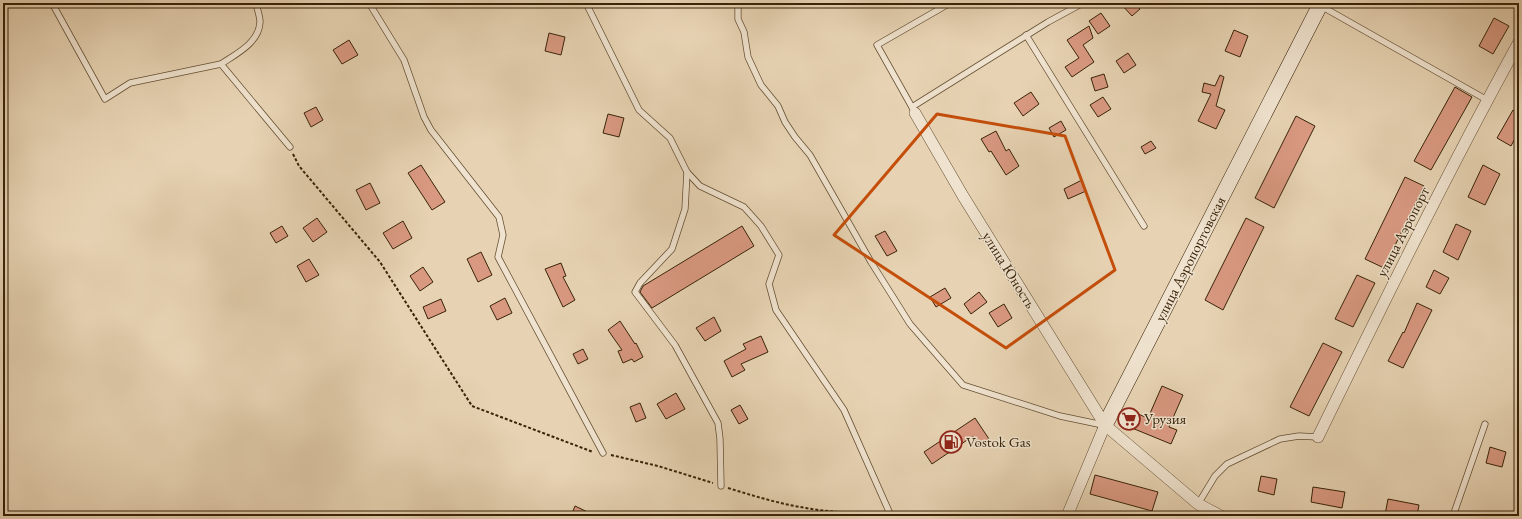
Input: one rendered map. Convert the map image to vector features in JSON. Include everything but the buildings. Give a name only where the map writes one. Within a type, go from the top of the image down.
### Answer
[{"type":"street","name":"улица Аэропортовская","points":[[1067,516],[1105,425],[1321,4]]},
{"type":"street","name":"улица Аэропорт","points":[[1318,437],[1400,268],[1487,100],[1519,42]]},
{"type":"street","name":"улица Юность","points":[[913,110],[963,196],[1105,425],[1198,504],[1221,516]]},
{"type":"lane","points":[[52,3],[105,99],[130,83],[221,64],[248,46],[257,34],[260,21],[256,3]]},
{"type":"lane","points":[[369,3],[404,60],[424,117],[431,130],[499,217],[503,234],[498,257],[603,453]]},
{"type":"lane","points":[[586,3],[639,110],[670,138],[687,172],[700,186],[744,207],[761,226],[779,255],[769,284],[776,310],[844,410],[891,516]]},
{"type":"lane","points":[[738,3],[738,18],[744,32],[748,57],[761,85],[778,106],[785,122],[810,156],[871,262],[910,324],[963,385],[1060,416],[1105,425]]},
{"type":"lane","points":[[950,3],[878,45],[913,110],[1026,35],[1083,3]]},
{"type":"lane","points":[[1321,4],[1487,100]]},
{"type":"lane","points":[[1026,35],[1144,226]]},
{"type":"lane","points":[[221,64],[290,147]]},
{"type":"lane","points":[[687,172],[685,208],[672,249],[640,283],[634,292],[675,345],[718,422],[721,486]]},
{"type":"lane","points":[[1454,516],[1486,424]]},
{"type":"lane","points":[[1198,504],[1215,476],[1227,464],[1280,439],[1299,436],[1318,437]]},
{"type":"path","points":[[290,147],[298,166],[380,262],[472,406],[597,454],[603,453],[658,466],[772,501],[800,507],[868,516]]},
{"type":"highlighted area","points":[[937,114],[1065,136],[1115,270],[1006,348],[834,235]]},
{"type":"place","name":"Урузия","points":[[1129,419]]},
{"type":"place","name":"Vostok Gas","points":[[951,442]]}]
